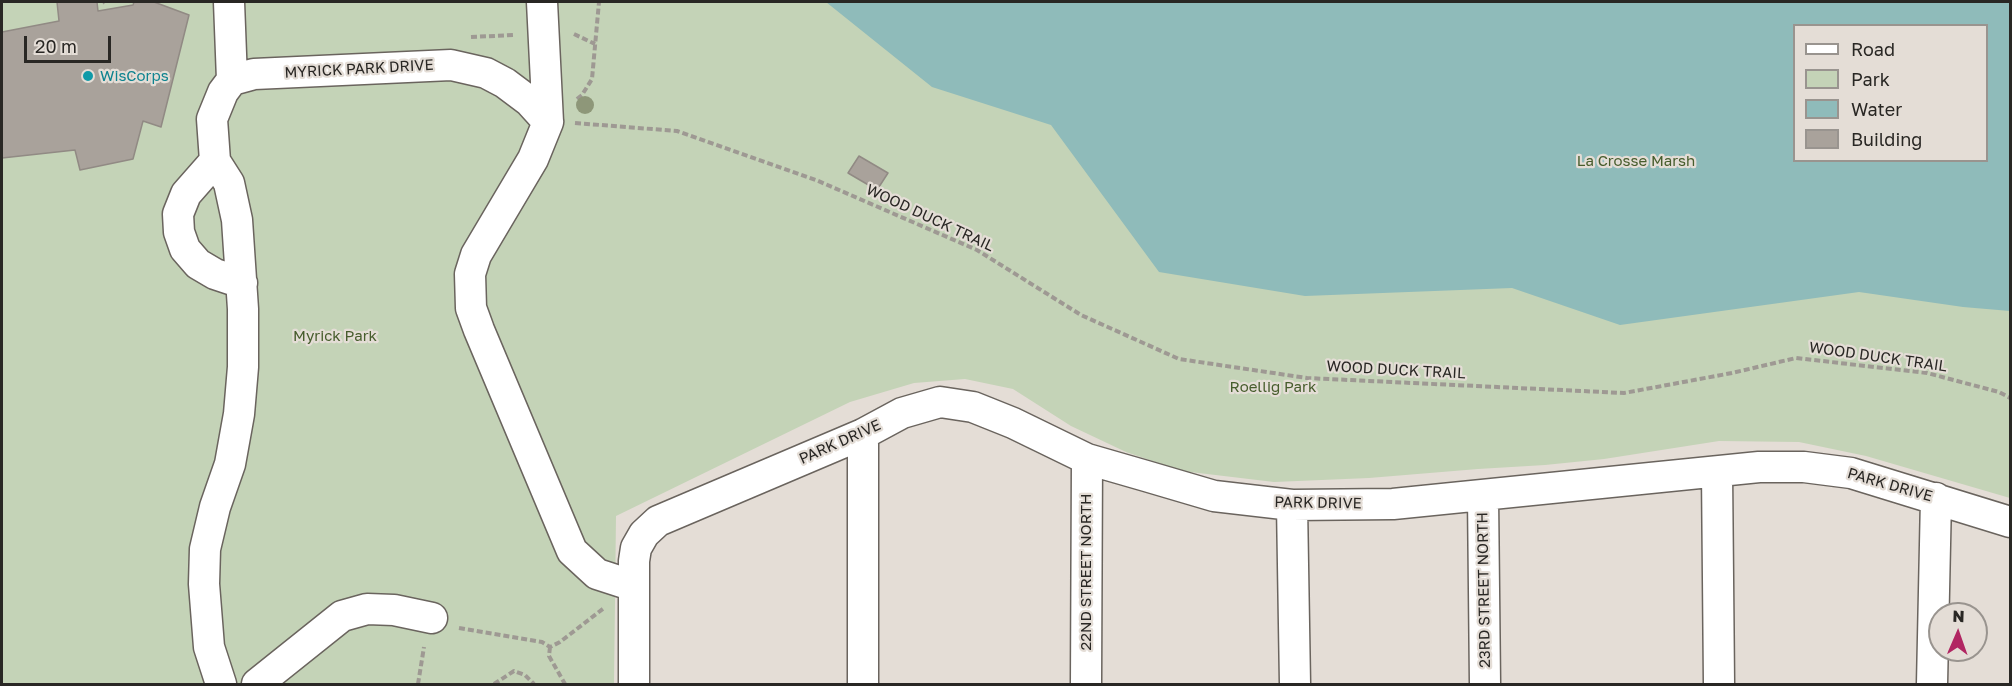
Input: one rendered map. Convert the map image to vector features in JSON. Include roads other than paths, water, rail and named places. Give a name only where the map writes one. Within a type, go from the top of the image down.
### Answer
[{"type":"street","points":[[221,684],[209,647],[204,584],[205,549],[215,507],[230,464],[239,414],[243,367],[242,283],[235,210],[229,183],[215,161],[212,119],[223,92],[232,80],[229,2]]},
{"type":"street","points":[[542,2],[548,122],[533,159],[476,255],[470,274],[471,308],[572,551],[597,574],[634,586],[634,684]]},
{"type":"street","name":"MYRICK PARK DRIVE","points":[[232,80],[254,74],[451,65],[486,73],[505,83],[530,101],[548,122]]},
{"type":"street","points":[[215,161],[186,194],[178,214],[179,232],[185,249],[198,264],[215,274],[242,283]]},
{"type":"street","name":"PARK DRIVE","points":[[634,586],[636,548],[644,534],[658,521],[863,434],[902,413],[940,402],[973,407],[1013,423],[1087,459],[1214,496],[1292,505],[1393,504],[1759,467],[1804,466],[1851,472],[2010,522]]},
{"type":"street","points":[[862,684],[863,434]]},
{"type":"street","name":"22ND STREET NORTH","points":[[1086,684],[1087,459]]},
{"type":"street","points":[[1717,472],[1719,684]]},
{"type":"street","name":"23RD STREET NORTH","points":[[1483,496],[1485,684]]},
{"type":"street","points":[[1932,684],[1936,498]]},
{"type":"street","points":[[1292,505],[1295,684]]},
{"type":"street","points":[[257,684],[342,616],[367,609],[394,610],[432,618]]},
{"type":"water","name":"La Crosse Marsh","points":[[826,2],[2010,2],[2010,311],[1963,307],[1859,292],[1620,325],[1512,288],[1305,296],[1159,272],[1051,125],[932,87]]},
{"type":"place","name":"WisCorps","points":[[88,76]]},
{"type":"park label","name":"Myrick Park","points":[[335,336]]},
{"type":"park label","name":"Roellig Park","points":[[1273,387]]}]
